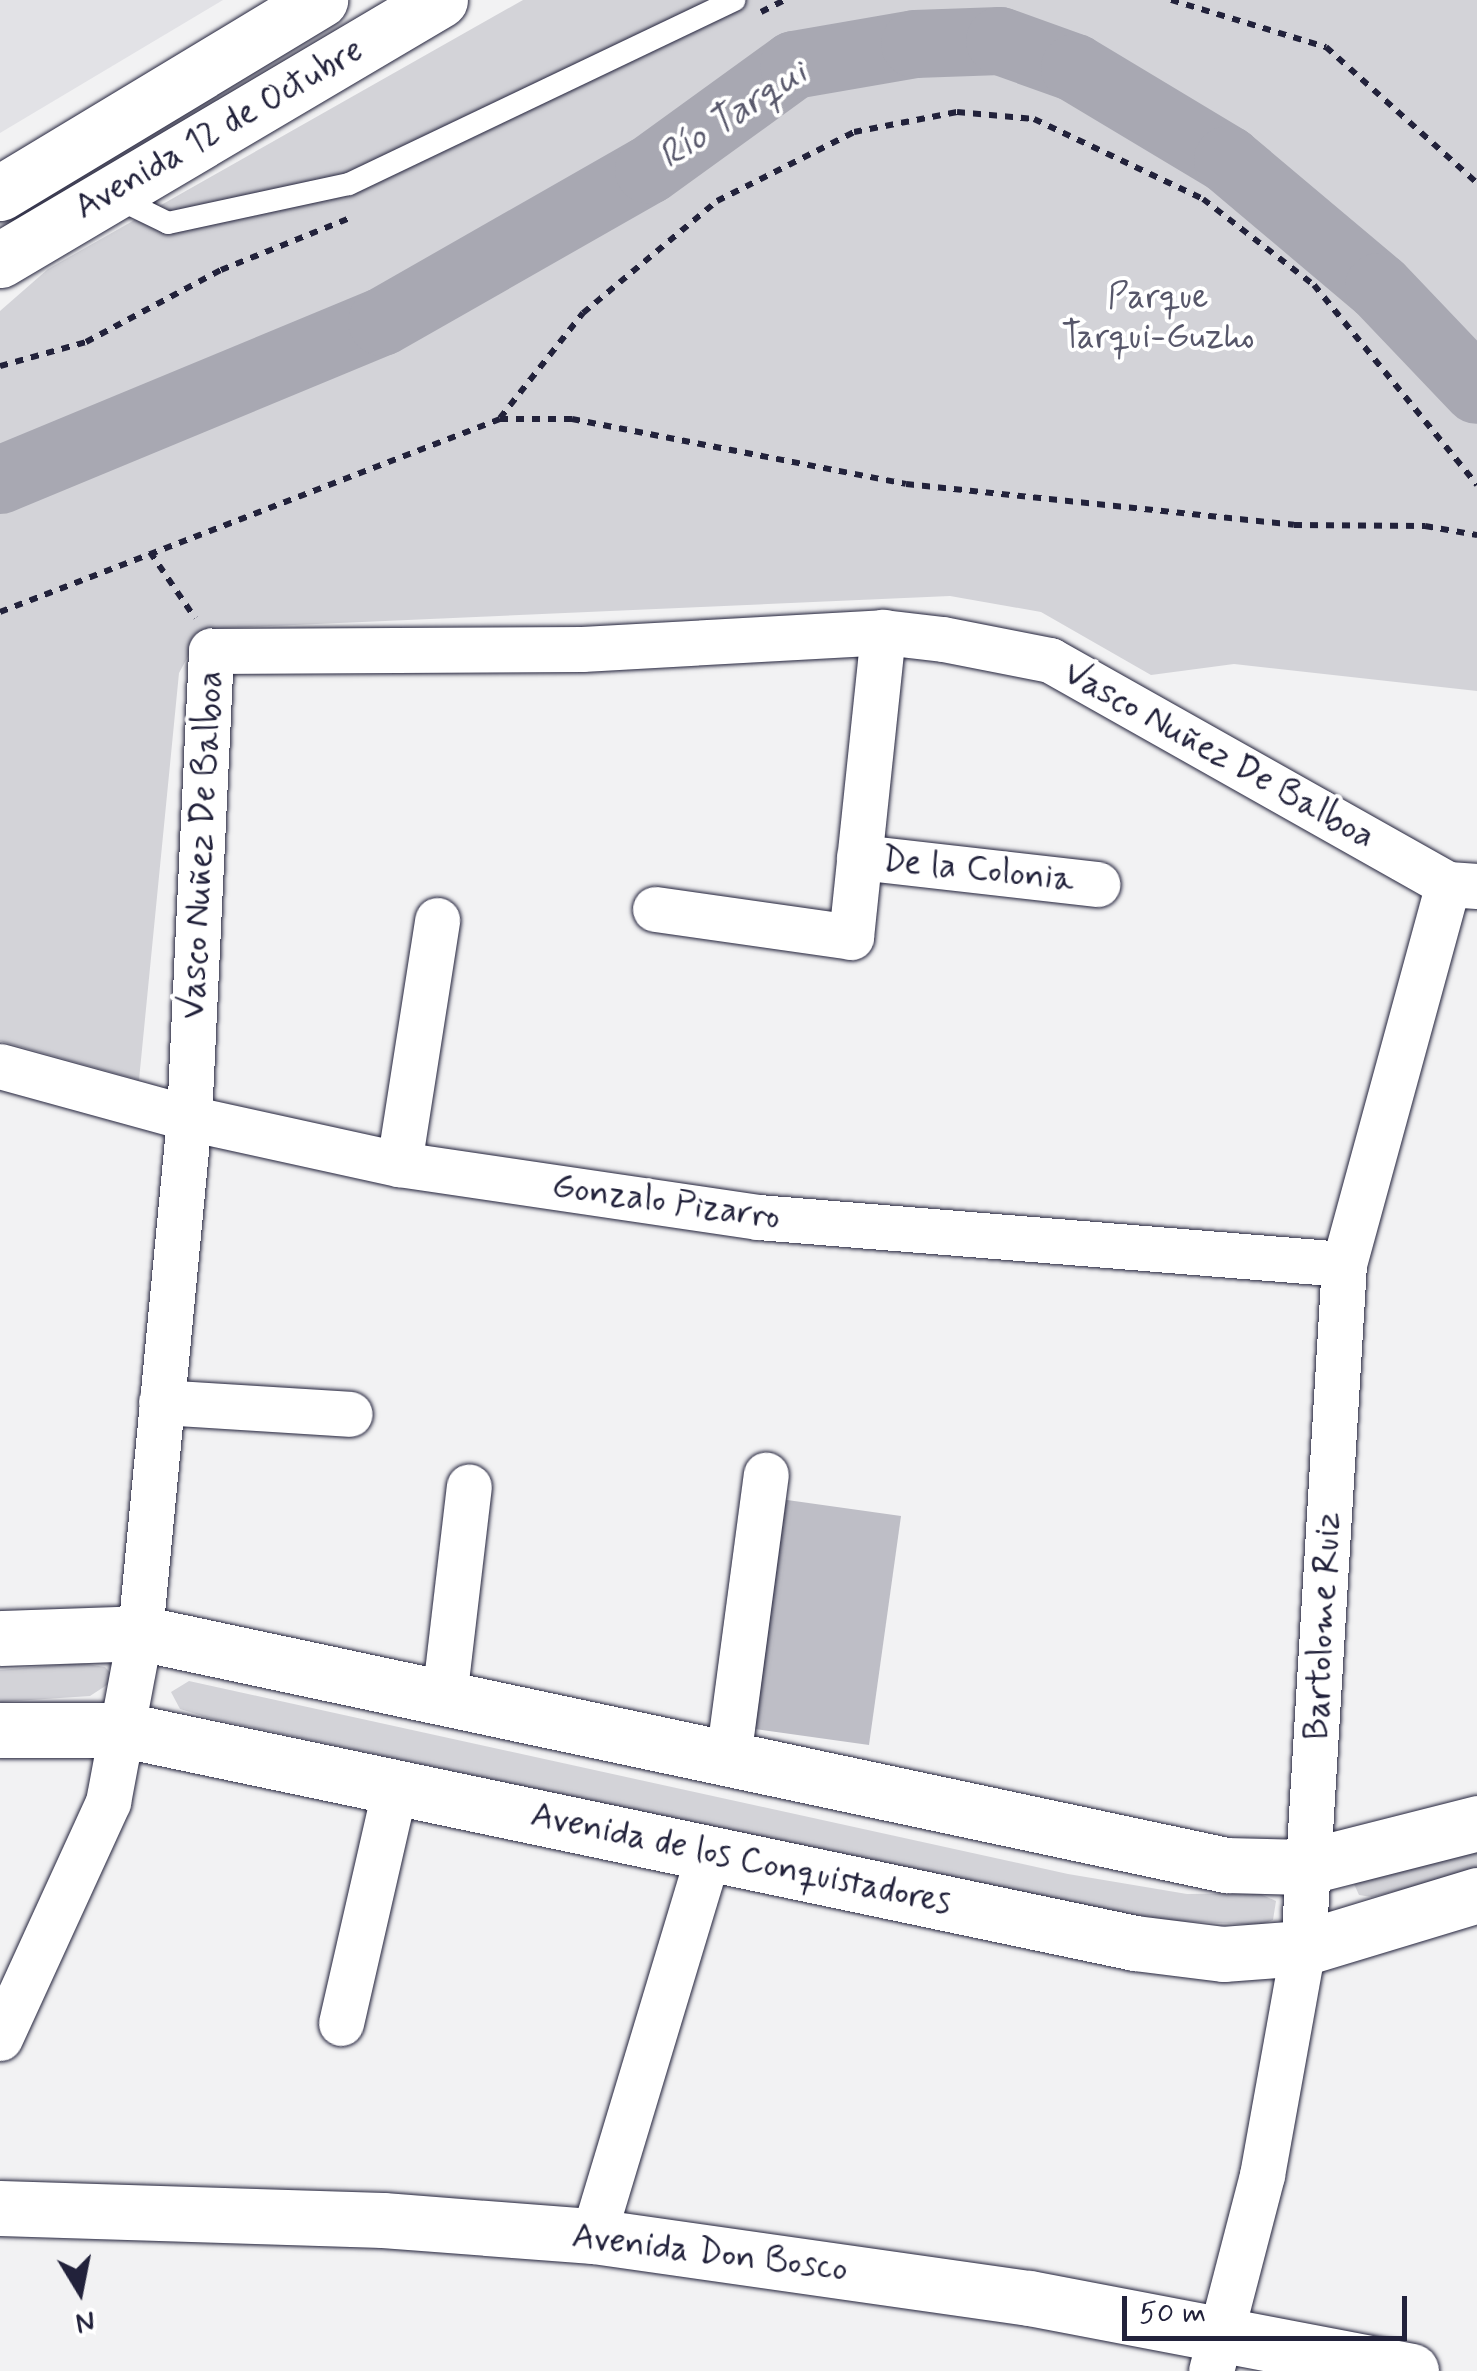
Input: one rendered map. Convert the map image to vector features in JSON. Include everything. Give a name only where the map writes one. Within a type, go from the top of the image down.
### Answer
[{"type":"main road","name":"Avenida 12 de Octubre","points":[[0,193],[320,0]]},
{"type":"main road","name":"Avenida 12 de Octubre","points":[[0,260],[108,192],[440,0]]},
{"type":"main road","points":[[0,1638],[140,1633],[1226,1866],[1305,1867],[1477,1823]]},
{"type":"main road","name":"Avenida de los Conquistadores","points":[[0,1730],[124,1730],[396,1782],[708,1854],[1135,1943],[1223,1954],[1303,1948],[1477,1895]]},
{"type":"main road","name":"Avenida Don Bosco","points":[[0,2208],[383,2220],[593,2236],[1215,2352],[1411,2371]]},
{"type":"street","name":"Vasco Nuñez De Balboa","points":[[0,2038],[108,1802],[140,1633],[189,1118],[211,651],[582,649],[883,632],[1050,660],[1463,885]]},
{"type":"street","name":"De la Colonia","points":[[655,909],[851,938],[883,632]]},
{"type":"street","name":"De la Colonia","points":[[859,857],[1097,884]]},
{"type":"street","name":"Bartolome Ruiz","points":[[1215,2352],[1262,2175],[1303,1948],[1344,1264],[1463,885]]},
{"type":"street","points":[[399,1164],[437,920]]},
{"type":"street","name":"Gonzalo Pizarro","points":[[0,1066],[189,1118],[399,1164],[758,1217],[1344,1264]]},
{"type":"street","points":[[161,1402],[350,1414]]},
{"type":"street","points":[[728,1758],[766,1475]]},
{"type":"street","points":[[444,1698],[469,1486]]},
{"type":"street","points":[[341,2024],[396,1782]]},
{"type":"street","points":[[593,2236],[708,1854]]},
{"type":"lane","points":[[108,192],[168,223],[349,184],[734,0]]},
{"type":"path","points":[[1170,0],[1326,47],[1477,183]]},
{"type":"path","points":[[500,419],[582,313],[717,201],[854,132],[957,112],[1034,119],[1203,200],[1314,285],[1477,485]]},
{"type":"path","points":[[0,612],[500,419],[572,419],[906,484],[1294,525],[1425,526],[1477,535]]},
{"type":"path","points":[[150,552],[211,651]]},
{"type":"shaded area","points":[[0,0],[223,0],[0,133]]},
{"type":"green space","name":"Parque Tarqui-Guzho","points":[[523,0],[1477,0],[1477,691],[1234,664],[1151,675],[1041,612],[950,596],[203,629],[179,673],[139,1080],[0,1041],[0,311],[48,269]]},
{"type":"green space","points":[[81,1663],[105,1667],[116,1679],[90,1696],[0,1702],[0,1670]]},
{"type":"green space","points":[[189,1681],[1068,1874],[1187,1894],[1258,1893],[1276,1901],[1273,1920],[1260,1925],[1138,1919],[209,1718],[180,1709],[171,1692]]},
{"type":"green space","points":[[1477,1843],[1477,1871],[1372,1897],[1359,1895],[1354,1884]]},
{"type":"building","points":[[780,1499],[901,1516],[869,1745],[747,1728]]},
{"type":"waterway","name":"Río Tarqui","points":[[0,480],[382,322],[649,170],[794,65],[915,44],[1000,41],[1075,68],[1228,160],[1379,287],[1477,390]]}]
